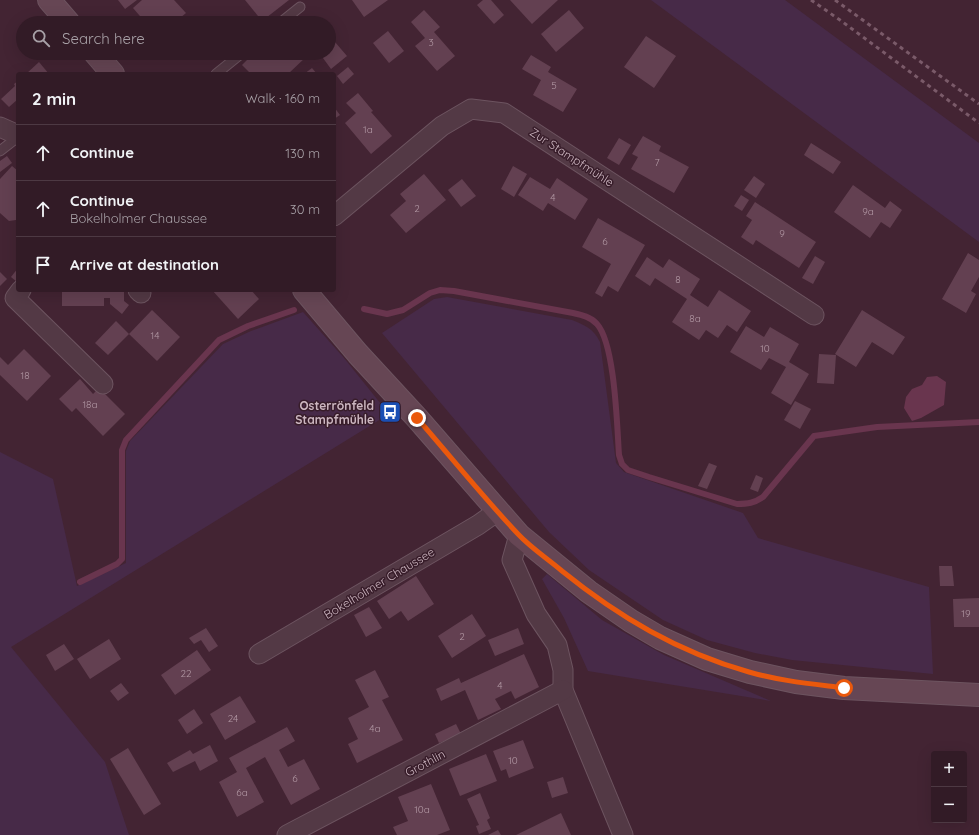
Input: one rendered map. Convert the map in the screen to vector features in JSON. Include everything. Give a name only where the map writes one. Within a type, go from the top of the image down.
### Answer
[{"type":"main road","points":[[101,60],[111,72]]},
{"type":"main road","points":[[306,292],[358,354],[417,418],[519,535],[588,592],[631,621],[660,638],[707,659],[750,672],[796,682],[844,688],[979,695]]},
{"type":"street","name":"Zur Stampfmühle","points":[[336,214],[442,126],[471,109],[504,113],[814,315]]},
{"type":"street","points":[[0,127],[16,135]]},
{"type":"street","points":[[20,292],[15,298],[103,384]]},
{"type":"street","name":"Bokelholmer Chaussee","points":[[259,654],[471,529],[498,511]]},
{"type":"street","points":[[519,535],[512,560],[536,614],[557,646],[563,670],[563,690],[623,835]]},
{"type":"street","name":"Grothlin","points":[[287,835],[563,690]]},
{"type":"lane","points":[[289,16],[300,7]]},
{"type":"lane","points":[[218,72],[233,60]]},
{"type":"lane","points":[[0,151],[16,138]]},
{"type":"shaded area","points":[[651,0],[785,0],[979,143],[979,242]]},
{"type":"shaded area","points":[[447,297],[572,320],[592,330],[600,342],[616,463],[624,472],[743,513],[758,538],[929,587],[933,674],[792,660],[755,653],[707,640],[663,620],[589,570],[549,532],[382,333],[434,299]]},
{"type":"shaded area","points":[[303,312],[344,358],[389,414],[11,647],[105,762],[129,835],[0,835],[0,452],[53,479],[77,586],[126,563],[126,451],[130,441],[223,344],[251,331]]},
{"type":"shaded area","points":[[937,376],[946,382],[944,405],[921,418],[912,421],[904,408],[906,397],[912,389],[922,385],[927,377]]},
{"type":"shaded area","points":[[547,574],[602,620],[664,655],[771,701],[588,671],[564,618],[542,579]]},
{"type":"building","points":[[118,0],[137,0],[125,9]]},
{"type":"building","points":[[142,0],[174,0],[186,13],[182,16],[140,16],[133,8]]},
{"type":"building","points":[[245,0],[289,0],[268,16],[258,16]]},
{"type":"building","points":[[352,0],[388,0],[364,17]]},
{"type":"building","points":[[483,0],[491,0],[504,15],[494,24],[477,5]]},
{"type":"building","points":[[510,0],[558,0],[532,24]]},
{"type":"building","points":[[424,10],[440,27],[434,32],[455,56],[437,71],[415,46],[425,38],[411,22]]},
{"type":"building","points":[[569,10],[584,28],[556,52],[541,34]]},
{"type":"building","points":[[388,31],[404,51],[389,63],[373,43]]},
{"type":"building","points":[[646,36],[676,56],[654,88],[624,67]]},
{"type":"building","points":[[336,43],[347,56],[331,69],[324,60],[336,60]]},
{"type":"building","points":[[531,55],[551,67],[548,72],[577,89],[563,112],[533,95],[541,80],[522,69]]},
{"type":"building","points":[[247,60],[303,60],[290,72],[249,72],[242,65]]},
{"type":"building","points":[[39,62],[47,72],[28,72]]},
{"type":"building","points":[[348,67],[354,74],[343,84],[337,76]]},
{"type":"building","points":[[312,68],[315,72],[307,72]]},
{"type":"building","points":[[16,82],[16,101],[9,107],[1,99],[15,86],[14,84]]},
{"type":"building","points":[[358,93],[373,111],[371,112],[392,136],[371,154],[345,123],[356,113],[346,103]]},
{"type":"building","points":[[336,110],[340,115],[336,118]]},
{"type":"building","points":[[643,136],[661,146],[659,151],[689,167],[674,193],[631,169],[638,157],[632,154]]},
{"type":"building","points":[[619,138],[631,145],[619,165],[607,158]]},
{"type":"building","points":[[811,143],[841,162],[833,174],[804,155]]},
{"type":"building","points":[[7,156],[12,163],[0,172],[0,161]]},
{"type":"building","points":[[12,166],[16,169],[16,220],[9,221],[0,213],[0,179]]},
{"type":"building","points":[[513,166],[527,174],[514,197],[501,189]]},
{"type":"building","points":[[424,174],[446,200],[406,233],[390,215],[406,201],[400,194]]},
{"type":"building","points":[[754,176],[765,184],[756,198],[744,190]]},
{"type":"building","points":[[530,177],[550,189],[557,178],[588,199],[575,220],[548,203],[543,211],[518,195]]},
{"type":"building","points":[[462,179],[476,196],[461,207],[448,190]]},
{"type":"building","points":[[853,185],[885,208],[890,201],[902,210],[890,228],[881,222],[870,238],[834,212]]},
{"type":"building","points":[[741,195],[749,200],[742,211],[734,206]]},
{"type":"building","points":[[755,202],[816,242],[799,268],[756,240],[753,245],[741,237],[752,220],[746,216]]},
{"type":"building","points":[[598,218],[645,245],[618,292],[608,286],[602,297],[595,293],[611,264],[582,247]]},
{"type":"building","points":[[968,253],[979,260],[979,277],[971,291],[976,294],[966,313],[942,299]]},
{"type":"building","points":[[815,256],[825,262],[813,284],[802,278]]},
{"type":"building","points":[[647,257],[663,268],[669,259],[700,279],[690,295],[708,307],[719,290],[751,311],[737,332],[727,325],[718,338],[706,330],[699,340],[672,322],[687,299],[655,278],[650,286],[635,276]]},
{"type":"building","points":[[16,271],[16,281],[11,277]]},
{"type":"building","points":[[0,272],[7,279],[0,286]]},
{"type":"building","points":[[62,292],[124,292],[124,301],[129,305],[122,314],[110,304],[110,298],[104,298],[104,306],[62,306]]},
{"type":"building","points":[[214,292],[253,292],[259,299],[238,319]]},
{"type":"building","points":[[152,310],[180,337],[157,361],[129,334]]},
{"type":"building","points":[[862,310],[905,337],[893,355],[872,342],[856,367],[835,354]]},
{"type":"building","points":[[116,321],[129,334],[108,355],[95,343]]},
{"type":"building","points":[[746,326],[764,337],[770,327],[799,344],[789,362],[809,374],[791,405],[771,393],[786,367],[769,358],[761,370],[730,352]]},
{"type":"building","points":[[24,349],[51,376],[27,401],[0,375],[0,357],[8,365]]},
{"type":"building","points":[[819,354],[836,355],[834,384],[817,383]]},
{"type":"building","points":[[80,379],[93,394],[99,388],[125,414],[103,436],[76,408],[72,412],[59,399]]},
{"type":"building","points":[[795,401],[811,409],[800,429],[784,420]]},
{"type":"building","points":[[709,463],[717,466],[707,489],[698,486]]},
{"type":"building","points":[[756,475],[763,478],[758,492],[750,489]]},
{"type":"building","points":[[939,566],[952,566],[954,586],[940,586]]},
{"type":"building","points":[[416,576],[434,604],[408,621],[401,611],[389,619],[377,601]]},
{"type":"building","points":[[979,598],[979,627],[954,627],[953,599]]},
{"type":"building","points":[[369,607],[382,628],[366,637],[354,615]]},
{"type":"building","points":[[472,614],[486,636],[452,658],[438,636]]},
{"type":"building","points":[[206,628],[218,646],[209,652],[201,640],[194,644],[189,638]]},
{"type":"building","points":[[518,628],[524,644],[495,656],[488,640]]},
{"type":"building","points":[[109,639],[121,659],[90,679],[77,659]]},
{"type":"building","points":[[64,644],[74,659],[55,671],[46,655]]},
{"type":"building","points":[[197,650],[211,670],[175,695],[161,675]]},
{"type":"building","points":[[524,654],[539,687],[515,699],[511,691],[495,699],[501,709],[478,720],[465,690],[441,701],[436,689],[459,678],[461,683]]},
{"type":"building","points":[[375,670],[389,697],[382,700],[403,740],[357,763],[348,744],[358,739],[348,718],[369,707],[355,680]]},
{"type":"building","points":[[121,683],[129,693],[118,701],[110,691]]},
{"type":"building","points":[[240,696],[256,722],[225,740],[210,714]]},
{"type":"building","points":[[194,709],[203,723],[187,734],[178,720]]},
{"type":"building","points":[[456,724],[461,734],[439,743],[435,734]]},
{"type":"building","points":[[287,727],[295,741],[279,750],[288,767],[304,759],[320,789],[291,805],[265,757],[246,768],[264,802],[237,817],[219,782],[237,772],[229,758]]},
{"type":"building","points":[[523,740],[534,768],[509,778],[506,769],[501,771],[493,751]]},
{"type":"building","points":[[210,745],[218,761],[200,771],[195,761],[173,772],[167,763],[190,750],[193,754]]},
{"type":"building","points":[[128,748],[161,804],[144,815],[110,759]]},
{"type":"building","points":[[486,754],[497,781],[460,796],[449,769]]},
{"type":"building","points":[[563,777],[568,793],[552,798],[547,782]]},
{"type":"building","points":[[431,784],[450,830],[437,835],[397,835],[393,827],[408,821],[398,797]]},
{"type":"building","points":[[480,793],[490,818],[487,820],[491,829],[479,834],[476,826],[479,825],[467,799]]},
{"type":"building","points":[[561,813],[571,835],[516,835]]},
{"type":"building","points":[[498,830],[501,835],[488,835]]},
{"type":"waterway","points":[[364,309],[387,314],[403,310],[430,293],[440,290],[454,291],[573,313],[589,318],[597,324],[603,334],[608,349],[614,386],[619,455],[622,464],[628,470],[737,504],[751,503],[763,497],[814,436],[877,427],[979,422]]},
{"type":"waterway","points":[[80,582],[117,564],[122,559],[122,450],[126,440],[219,340],[248,326],[294,310]]},
{"type":"railway","points":[[811,0],[979,123]]},
{"type":"railway","points":[[835,0],[979,104]]},
{"type":"place","name":"Osterrönfeld Stampfmühle","points":[[390,412]]},
{"type":"route","points":[[417,418],[519,535],[588,592],[631,621],[660,638],[707,659],[750,672],[796,682],[844,688]]}]
